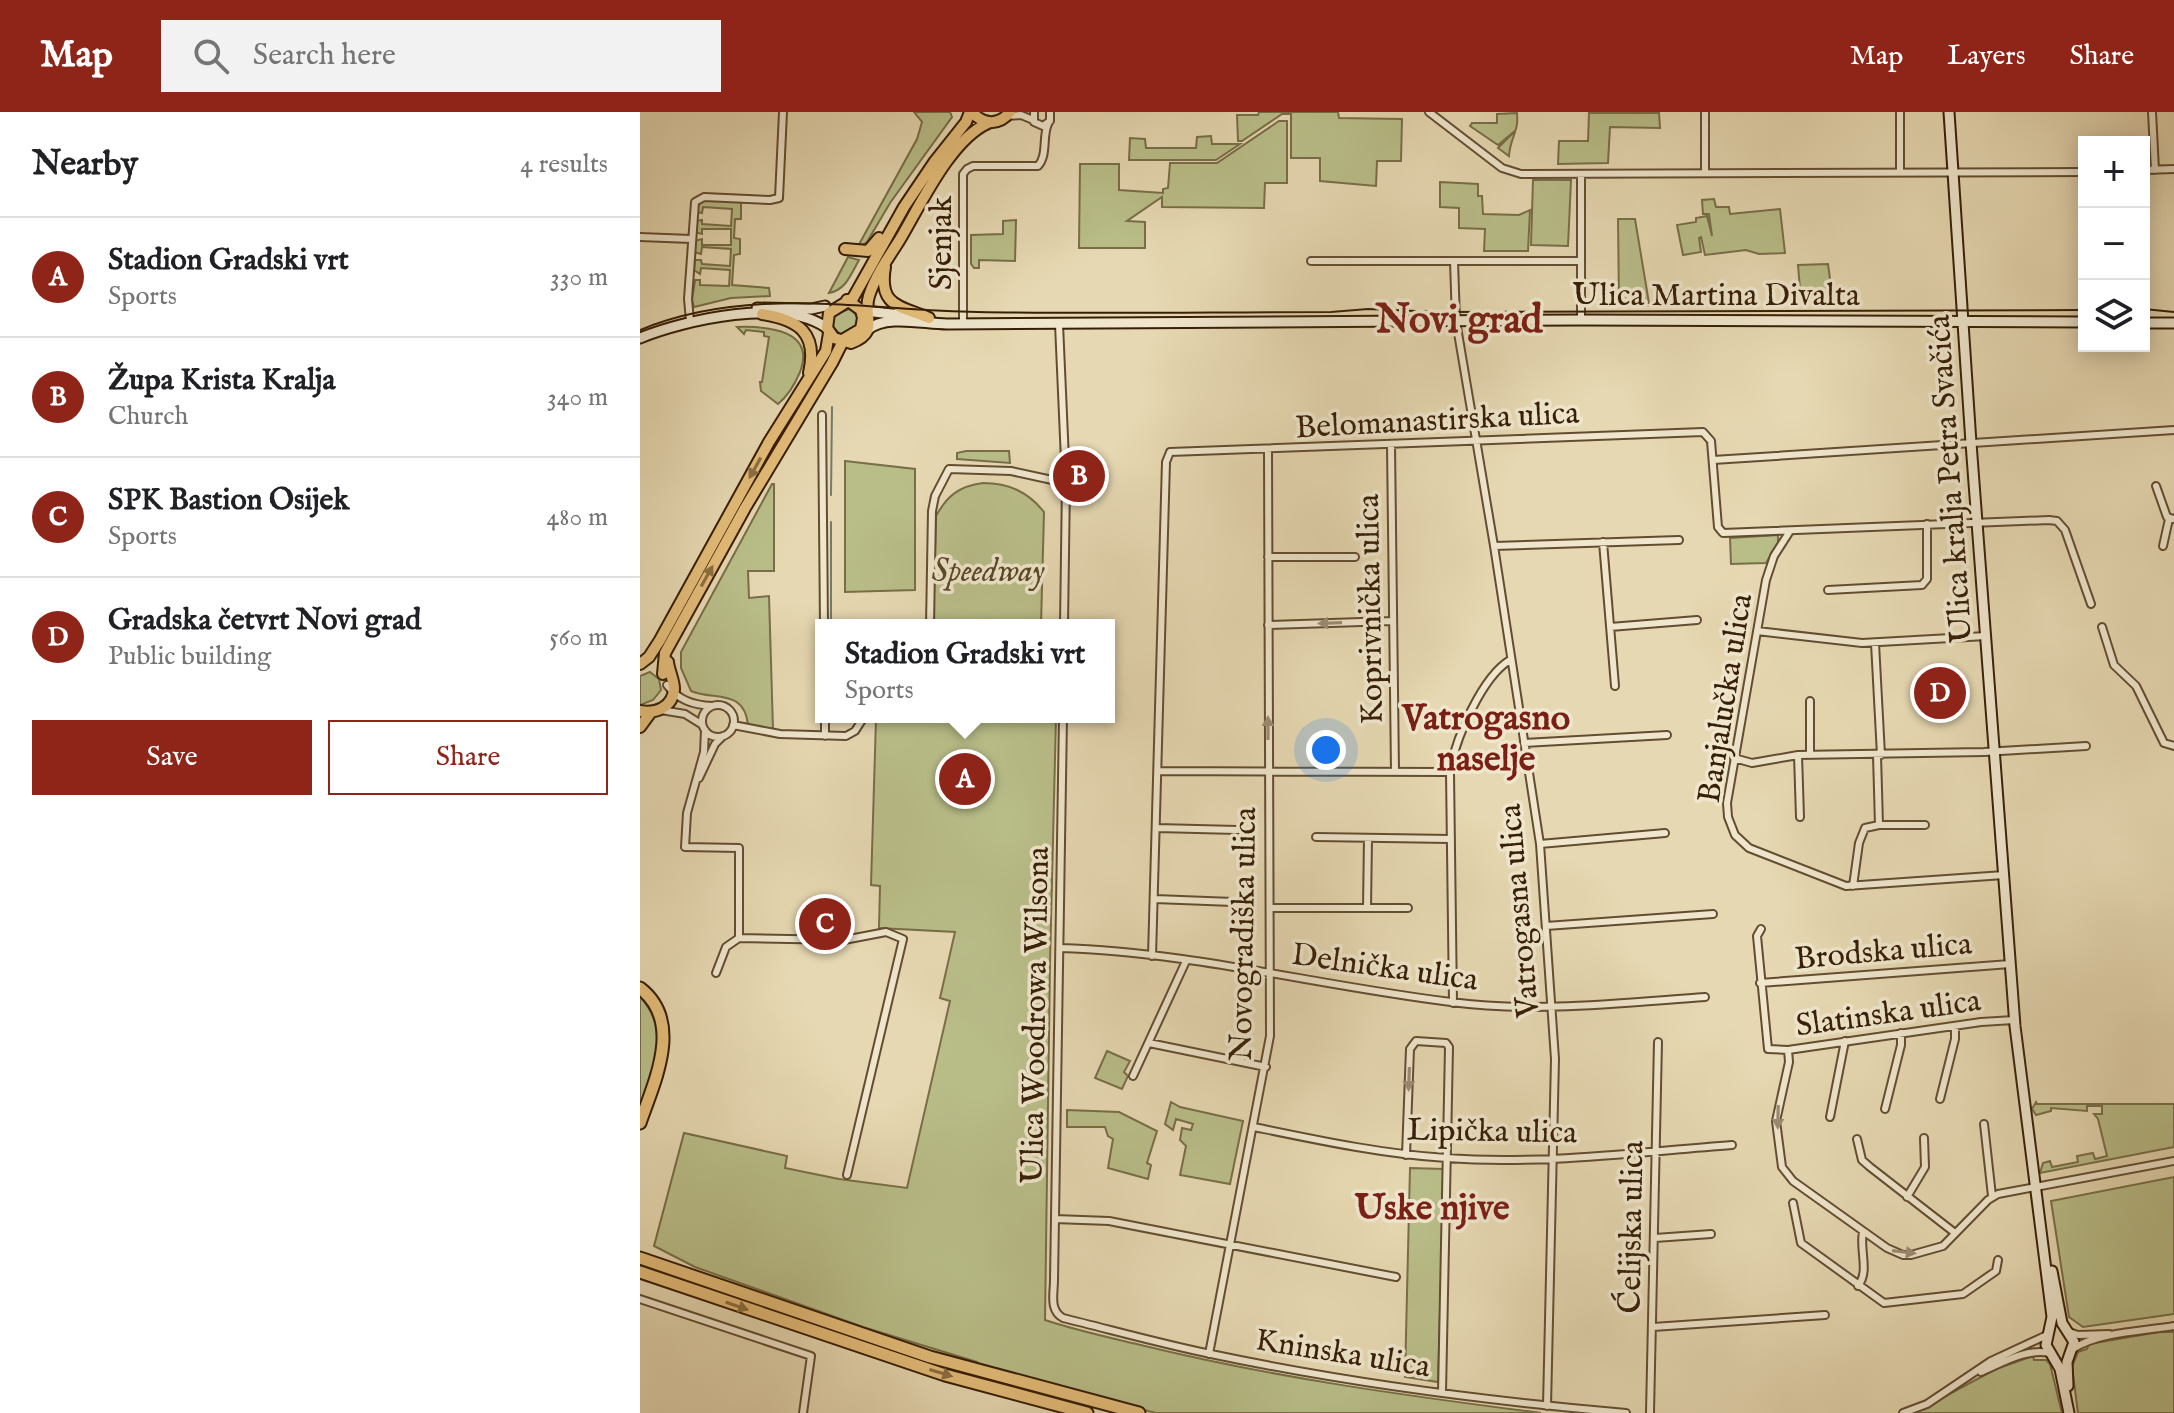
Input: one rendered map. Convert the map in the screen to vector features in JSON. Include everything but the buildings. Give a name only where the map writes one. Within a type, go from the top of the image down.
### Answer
[{"type":"highway","points":[[640,988],[655,1004],[663,1031],[663,1053],[640,1123]]},
{"type":"highway","points":[[640,1256],[857,1334],[960,1366],[1139,1413]]},
{"type":"highway","points":[[640,1275],[932,1371],[1087,1413]]},
{"type":"main road","points":[[825,328],[826,317],[832,309],[845,300],[862,280],[894,223],[961,126],[964,112]]},
{"type":"main road","points":[[961,126],[978,117],[1006,113]]},
{"type":"main road","points":[[670,689],[663,674],[663,658],[759,482],[846,342],[861,329],[873,285],[886,262],[978,117]]},
{"type":"main road","points":[[845,249],[868,251],[884,229],[894,223]]},
{"type":"main road","points":[[886,262],[885,289],[892,301],[904,311],[929,318]]},
{"type":"main road","points":[[663,674],[642,666],[660,640],[769,442],[828,346],[821,314],[825,306],[845,300],[864,311],[870,321],[859,340],[846,342],[825,328]]},
{"type":"main road","points":[[762,314],[792,322],[809,338],[812,357],[808,381]]},
{"type":"main road","points":[[647,712],[669,702],[671,645]]},
{"type":"main road","points":[[640,727],[647,712],[662,701],[670,689]]},
{"type":"street","points":[[690,321],[693,207],[700,198],[779,198],[783,112]]},
{"type":"street","name":"Sjenjak","points":[[963,324],[963,174],[973,166],[1038,166],[1043,160],[1050,112]]},
{"type":"street","points":[[1429,112],[1509,172],[2078,172]]},
{"type":"street","points":[[1705,112],[1705,173]]},
{"type":"street","points":[[1900,112],[1900,172]]},
{"type":"street","name":"Ulica kralja Petra Svačića","points":[[1949,112],[2014,1020],[2042,1224],[2052,1317],[2050,1333]]},
{"type":"street","points":[[2152,112],[2155,170]]},
{"type":"street","points":[[1006,113],[1035,119],[1043,126],[1048,124]]},
{"type":"street","points":[[1035,119],[1044,139]]},
{"type":"street","points":[[2150,170],[2174,169]]},
{"type":"street","points":[[1581,174],[1581,320]]},
{"type":"street","points":[[640,237],[691,239]]},
{"type":"street","points":[[1311,261],[1581,261]]},
{"type":"street","points":[[1454,261],[1456,321]]},
{"type":"street","points":[[640,338],[706,314],[735,309],[811,309],[825,306]]},
{"type":"street","name":"Ulica Martina Divalta","points":[[864,311],[963,324]]},
{"type":"street","points":[[690,321],[762,314],[798,316],[825,328]]},
{"type":"street","name":"Vatrogasna ulica","points":[[1456,321],[1478,441],[1540,844],[1555,1059],[1547,1406]]},
{"type":"street","name":"Ulica Martina Divalta","points":[[867,330],[875,324],[888,322],[2078,322]]},
{"type":"street","points":[[2150,323],[2174,323]]},
{"type":"street","points":[[1059,324],[1066,483],[1064,619]]},
{"type":"street","points":[[822,415],[824,619]]},
{"type":"street","points":[[2091,604],[2062,524],[2049,520],[1723,533],[1718,527],[1713,460],[2174,430]]},
{"type":"street","name":"Belomanastirska ulica","points":[[1158,771],[1167,455],[1174,451],[1268,450],[1698,431],[1709,436],[1713,460]]},
{"type":"street","name":"Koprivnička ulica","points":[[1391,445],[1395,772]]},
{"type":"street","name":"Novogradiška ulica","points":[[1209,1354],[1270,1036],[1268,450]]},
{"type":"street","points":[[930,619],[932,511],[935,496],[947,471],[958,468],[1011,471],[1066,483]]},
{"type":"street","points":[[2156,486],[2172,519],[2163,546]]},
{"type":"street","points":[[1828,590],[1922,585],[1927,579],[1927,524]]},
{"type":"street","name":"Banjalučka ulica","points":[[1790,531],[1770,567],[1734,758],[1726,809],[1739,840],[1756,852],[1836,883],[1853,886],[2004,875]]},
{"type":"street","points":[[1494,546],[1679,540]]},
{"type":"street","points":[[1603,542],[1615,686]]},
{"type":"street","points":[[1268,557],[1355,557]]},
{"type":"street","points":[[1610,627],[1697,620]]},
{"type":"street","points":[[1268,625],[1392,621]]},
{"type":"street","points":[[2102,627],[2114,665],[2136,686],[2164,743],[2174,746]]},
{"type":"street","points":[[1757,631],[1875,643],[1986,636]]},
{"type":"street","points":[[1875,643],[1879,825]]},
{"type":"street","points":[[1453,1003],[1450,772],[1467,720],[1493,677],[1510,660]]},
{"type":"street","points":[[670,689],[695,704],[721,705],[730,711],[733,725]]},
{"type":"street","points":[[1810,701],[1810,755]]},
{"type":"street","points":[[712,706],[704,712],[705,745],[687,813],[685,847],[739,848],[739,938]]},
{"type":"street","points":[[647,712],[685,714],[713,736],[723,736]]},
{"type":"street","points":[[825,723],[825,736]]},
{"type":"street","points":[[733,725],[758,732],[825,736],[851,734],[859,723]]},
{"type":"street","name":"Ulica Woodrowa Wilsona","points":[[1056,1314],[1053,1307],[1063,723]]},
{"type":"street","points":[[695,785],[715,744],[733,725]]},
{"type":"street","points":[[1524,743],[1667,735]]},
{"type":"street","points":[[1734,758],[1752,763],[1798,755],[1879,755],[2086,746]]},
{"type":"street","points":[[1798,755],[1800,817]]},
{"type":"street","points":[[1152,956],[1158,771],[1450,772]]},
{"type":"street","points":[[1853,886],[1862,833],[1869,826],[1925,825]]},
{"type":"street","points":[[1157,828],[1237,830]]},
{"type":"street","points":[[1540,844],[1665,833]]},
{"type":"street","points":[[1316,837],[1451,839]]},
{"type":"street","points":[[1367,908],[1368,838]]},
{"type":"street","points":[[1155,899],[1233,902]]},
{"type":"street","points":[[1271,908],[1408,908]]},
{"type":"street","points":[[1546,926],[1713,914]]},
{"type":"street","name":"Brodska ulica","points":[[1761,929],[1757,936],[1765,1044],[1768,1049]]},
{"type":"street","points":[[716,973],[726,947],[739,938],[844,940],[886,932],[903,939],[847,1175]]},
{"type":"street","name":"Delnička ulica","points":[[1060,948],[1152,956],[1453,1003],[1552,1007],[1705,997]]},
{"type":"street","points":[[1133,1076],[1186,961]]},
{"type":"street","name":"Brodska ulica","points":[[1760,983],[2010,964]]},
{"type":"street","name":"Slatinska ulica","points":[[1768,1049],[1788,1050],[2014,1020]]},
{"type":"street","points":[[1940,1099],[1955,1039],[1955,1026]]},
{"type":"street","points":[[1885,1109],[1901,1045],[1901,1033]]},
{"type":"street","points":[[1406,1155],[1410,1049],[1416,1041],[1440,1042],[1449,1047],[1442,1393]]},
{"type":"street","points":[[1830,1117],[1845,1041]]},
{"type":"street","name":"Ćelijska ulica","points":[[1650,1413],[1658,1042]]},
{"type":"street","points":[[1149,1043],[1266,1067]]},
{"type":"street","points":[[1788,1050],[1789,1062],[1776,1113],[1782,1167],[1793,1181],[1863,1232],[1903,1255],[1943,1246],[1992,1196],[2174,1161]]},
{"type":"street","points":[[1984,1124],[1992,1196]]},
{"type":"street","name":"Lipička ulica","points":[[1254,1127],[1406,1155],[1448,1158],[1553,1159],[1732,1145]]},
{"type":"street","points":[[1907,1197],[1925,1167],[1924,1138]]},
{"type":"street","points":[[1857,1139],[1862,1160],[1955,1233]]},
{"type":"street","points":[[1793,1203],[1801,1243],[1879,1302],[1890,1304],[1963,1294],[1996,1271],[1998,1260]]},
{"type":"street","points":[[1055,1219],[1100,1219],[1396,1277]]},
{"type":"street","name":"Ulica kralja Petra Svačića","points":[[2042,1224],[2062,1323],[2068,1331]]},
{"type":"street","points":[[1858,1286],[1864,1276],[1863,1232]]},
{"type":"street","points":[[1655,1238],[1711,1234]]},
{"type":"street","points":[[640,1299],[811,1356],[803,1413]]},
{"type":"street","name":"Kninska ulica","points":[[1056,1314],[1209,1354],[1352,1380],[1547,1406],[1626,1413]]},
{"type":"street","points":[[1653,1327],[1825,1315]]},
{"type":"street","points":[[1903,1413],[1927,1404],[1991,1361],[2038,1342],[2058,1329],[2078,1335],[2117,1334],[2174,1326]]},
{"type":"street","points":[[2068,1331],[2074,1342],[2067,1362],[2069,1410]]},
{"type":"street","points":[[2050,1333],[2046,1345],[2060,1369],[2069,1410]]},
{"type":"street","points":[[1970,1377],[2021,1355],[2041,1352],[2061,1356],[2080,1344],[2117,1334]]},
{"type":"green space","points":[[914,112],[950,112],[952,117],[890,203],[867,242],[857,248],[917,139],[922,122]]},
{"type":"green space","points":[[1259,112],[1290,114],[1282,114],[1238,141],[1237,115],[1258,115]]},
{"type":"green space","points":[[1291,112],[1338,112],[1339,118],[1402,119],[1401,161],[1377,161],[1376,186],[1320,181],[1320,158],[1291,158]]},
{"type":"green space","points":[[1517,113],[1516,130],[1498,145],[1470,126],[1472,123],[1497,123],[1497,114]]},
{"type":"green space","points":[[1589,113],[1659,113],[1660,128],[1610,127],[1608,163],[1558,164],[1559,141],[1588,141]]},
{"type":"green space","points":[[1279,121],[1287,121],[1287,183],[1265,183],[1264,208],[1162,207],[1162,197],[1127,221],[1145,222],[1145,248],[1079,248],[1080,164],[1119,164],[1119,190],[1163,193],[1163,189],[1168,188],[1170,163],[1217,163]]},
{"type":"green space","points":[[1516,130],[1511,144],[1509,156],[1498,148]]},
{"type":"green space","points":[[1211,136],[1212,144],[1240,144],[1216,160],[1129,160],[1130,138],[1145,139],[1146,148],[1196,148],[1197,137]]},
{"type":"green space","points":[[1533,180],[1571,180],[1568,246],[1531,245]]},
{"type":"green space","points":[[1440,182],[1478,184],[1483,214],[1519,215],[1530,210],[1528,251],[1484,251],[1485,229],[1459,228],[1459,208],[1440,207]]},
{"type":"green space","points":[[1714,199],[1716,207],[1729,207],[1730,214],[1780,209],[1785,253],[1759,254],[1746,250],[1705,255],[1701,237],[1701,252],[1683,255],[1677,225],[1696,222],[1696,218],[1707,216],[1712,236],[1709,214],[1703,214],[1702,200]]},
{"type":"green space","points":[[703,200],[741,202],[741,219],[735,219],[734,238],[740,239],[740,254],[734,255],[732,285],[769,288],[770,296],[731,298],[694,307],[695,280],[700,280],[700,285],[729,286],[730,270],[701,268],[700,274],[694,270],[695,260],[701,260],[702,264],[730,266],[731,249],[702,247],[701,254],[694,252],[694,241],[702,239],[702,245],[731,245],[731,229],[702,229],[702,234],[695,232],[695,221],[731,226],[732,209],[703,207],[702,213],[696,212],[696,205]]},
{"type":"green space","points":[[1618,219],[1635,219],[1649,303],[1619,303]]},
{"type":"green space","points":[[1016,220],[1015,261],[979,260],[979,268],[974,268],[971,264],[971,235],[1003,234],[1003,221]]},
{"type":"green space","points":[[848,257],[859,260],[844,285],[829,293]]},
{"type":"green space","points":[[1828,264],[1833,302],[1801,301],[1798,265]]},
{"type":"green space","points":[[851,308],[858,318],[856,326],[841,335],[833,327],[833,316]]},
{"type":"green space","points":[[737,327],[786,333],[801,347],[803,358],[800,372],[778,404],[761,391],[769,337],[764,336],[764,332],[746,330],[744,334]]},
{"type":"green space","points":[[1009,451],[1010,463],[957,459],[957,453]]},
{"type":"green space","points":[[845,461],[915,469],[915,590],[845,592]]},
{"type":"green space","name":"Speedway","points":[[983,483],[1017,490],[1044,512],[1041,619],[933,619],[936,516],[955,493]]},
{"type":"green space","points":[[772,484],[774,571],[748,571],[749,598],[769,596],[773,729],[748,726],[746,714],[735,701],[691,691],[681,668],[681,652]]},
{"type":"green space","points":[[1778,535],[1778,543],[1766,563],[1731,564],[1730,538]]},
{"type":"green space","points":[[650,672],[659,679],[661,690],[653,700],[640,705],[640,676]]},
{"type":"green space","points":[[876,723],[1056,723],[1045,1320],[1243,1368],[1392,1393],[1541,1413],[1156,1413],[976,1368],[977,1362],[863,1327],[695,1267],[654,1246],[684,1133],[787,1156],[785,1168],[907,1188],[950,1001],[940,998],[955,932],[879,928],[880,886],[871,885]]},
{"type":"green space","points":[[640,997],[650,1010],[657,1038],[654,1067],[640,1111]]},
{"type":"green space","points":[[1107,1051],[1130,1061],[1124,1072],[1128,1076],[1122,1089],[1095,1078]]},
{"type":"green space","points":[[1171,1102],[1180,1107],[1243,1121],[1230,1184],[1180,1175],[1186,1146],[1180,1140],[1182,1128],[1191,1130],[1193,1124],[1176,1119],[1173,1130],[1165,1124]]},
{"type":"green space","points":[[2036,1102],[2174,1104],[2174,1147],[2040,1173],[2043,1163],[2050,1161],[2052,1167],[2078,1162],[2077,1156],[2093,1153],[2095,1159],[2107,1156],[2094,1114],[2102,1114],[2102,1106],[2087,1106],[2087,1111],[2051,1108],[2051,1111],[2036,1115],[2032,1109]]},
{"type":"green space","points":[[1067,1110],[1119,1112],[1157,1131],[1147,1163],[1151,1165],[1148,1179],[1108,1168],[1113,1139],[1108,1136],[1105,1127],[1067,1127]]},
{"type":"green space","points":[[1410,1168],[1444,1169],[1438,1382],[1405,1377]]},
{"type":"green space","points":[[2174,1177],[2174,1314],[2083,1327],[2069,1317],[2051,1201]]},
{"type":"green space","points":[[2174,1332],[2174,1413],[2078,1413],[2072,1367],[2078,1352],[2087,1349],[2089,1344]]},
{"type":"green space","points":[[2033,1356],[2034,1360],[2046,1360],[2050,1364],[2062,1413],[1914,1413],[1996,1369]]},
{"type":"waterway","points":[[831,495],[832,407]]},
{"type":"waterway","points":[[831,522],[831,619]]},
{"type":"tram line","points":[[640,330],[681,316],[722,308],[807,303],[977,312],[1066,313],[1331,312],[1368,309],[1440,312],[2078,310]]},
{"type":"tram line","points":[[2150,310],[2174,312]]},
{"type":"place","name":"Župa Krista Kralja","points":[[1079,476]]},
{"type":"place","name":"Gradska četvrt Novi grad","points":[[1940,693]]},
{"type":"place","name":"Stadion Gradski vrt","points":[[965,779]]},
{"type":"place","name":"SPK Bastion Osijek","points":[[825,924]]},
{"type":"district","name":"Novi grad","points":[[1459,318]]},
{"type":"district","name":"Vatrogasno naselje","points":[[1486,736]]},
{"type":"district","name":"Uske njive","points":[[1432,1206]]}]
